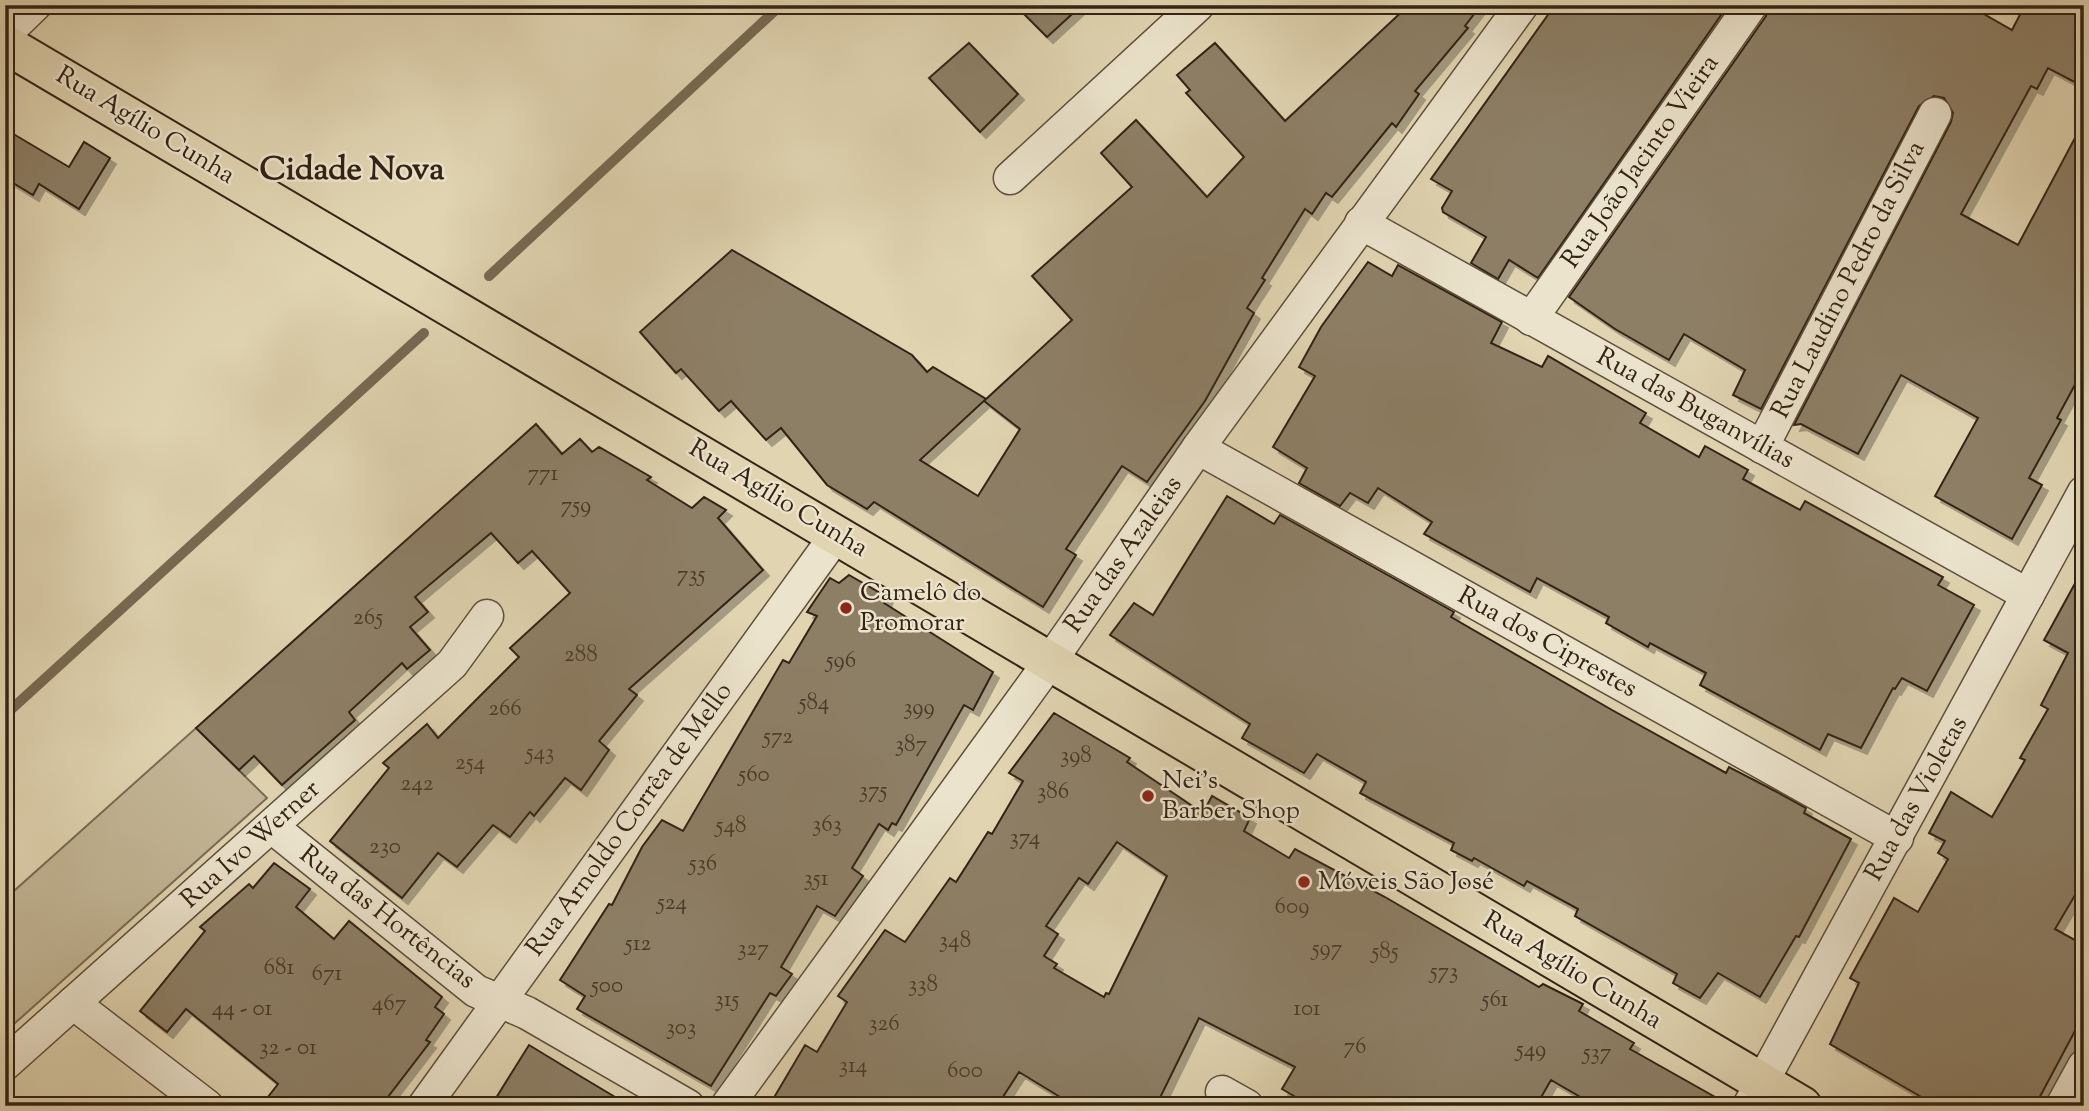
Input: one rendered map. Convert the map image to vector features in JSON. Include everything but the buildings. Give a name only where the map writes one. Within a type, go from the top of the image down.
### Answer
[{"type":"main road","name":"Rua Agílio Cunha","points":[[5,44],[1051,660],[1755,1095],[1802,1106]]},
{"type":"street","points":[[5,34],[35,5]]},
{"type":"street","points":[[1010,178],[1198,5]]},
{"type":"street","name":"Rua das Azaleias","points":[[727,1106],[1051,660],[1198,449],[1361,223],[1522,5]]},
{"type":"street","name":"Rua João Jacinto Vieira","points":[[1531,318],[1751,5]]},
{"type":"street","name":"Rua Laudino Pedro da Silva","points":[[1762,447],[1935,114]]},
{"type":"street","name":"Rua das Buganvílias","points":[[1361,223],[2028,595]]},
{"type":"street","name":"Rua dos Ciprestes","points":[[1198,449],[1897,838]]},
{"type":"street","name":"Rua das Violetas","points":[[1755,1095],[2084,492]]},
{"type":"street","name":"Rua Arnoldo Corrêa de Mello","points":[[424,1106],[836,534]]},
{"type":"street","name":"Rua Ivo Werner","points":[[5,1064],[452,664],[487,616]]},
{"type":"street","name":"Rua das Hortências","points":[[272,827],[476,991],[527,1013],[688,1106]]},
{"type":"street","points":[[73,1003],[207,1106]]},
{"type":"street","points":[[2063,1106],[2084,1066]]},
{"type":"shaded area","points":[[196,728],[267,798],[5,1032],[5,899]]},
{"type":"waterway","points":[[489,276],[781,5]]},
{"type":"waterway","points":[[5,715],[424,333]]},
{"type":"place","name":"Camelô do Promorar","points":[[846,608]]},
{"type":"place","name":"Nei's Barber Shop","points":[[1148,796]]},
{"type":"place","name":"Móveis São José","points":[[1304,882]]},
{"type":"district","name":"Cidade Nova","points":[[352,171]]}]
